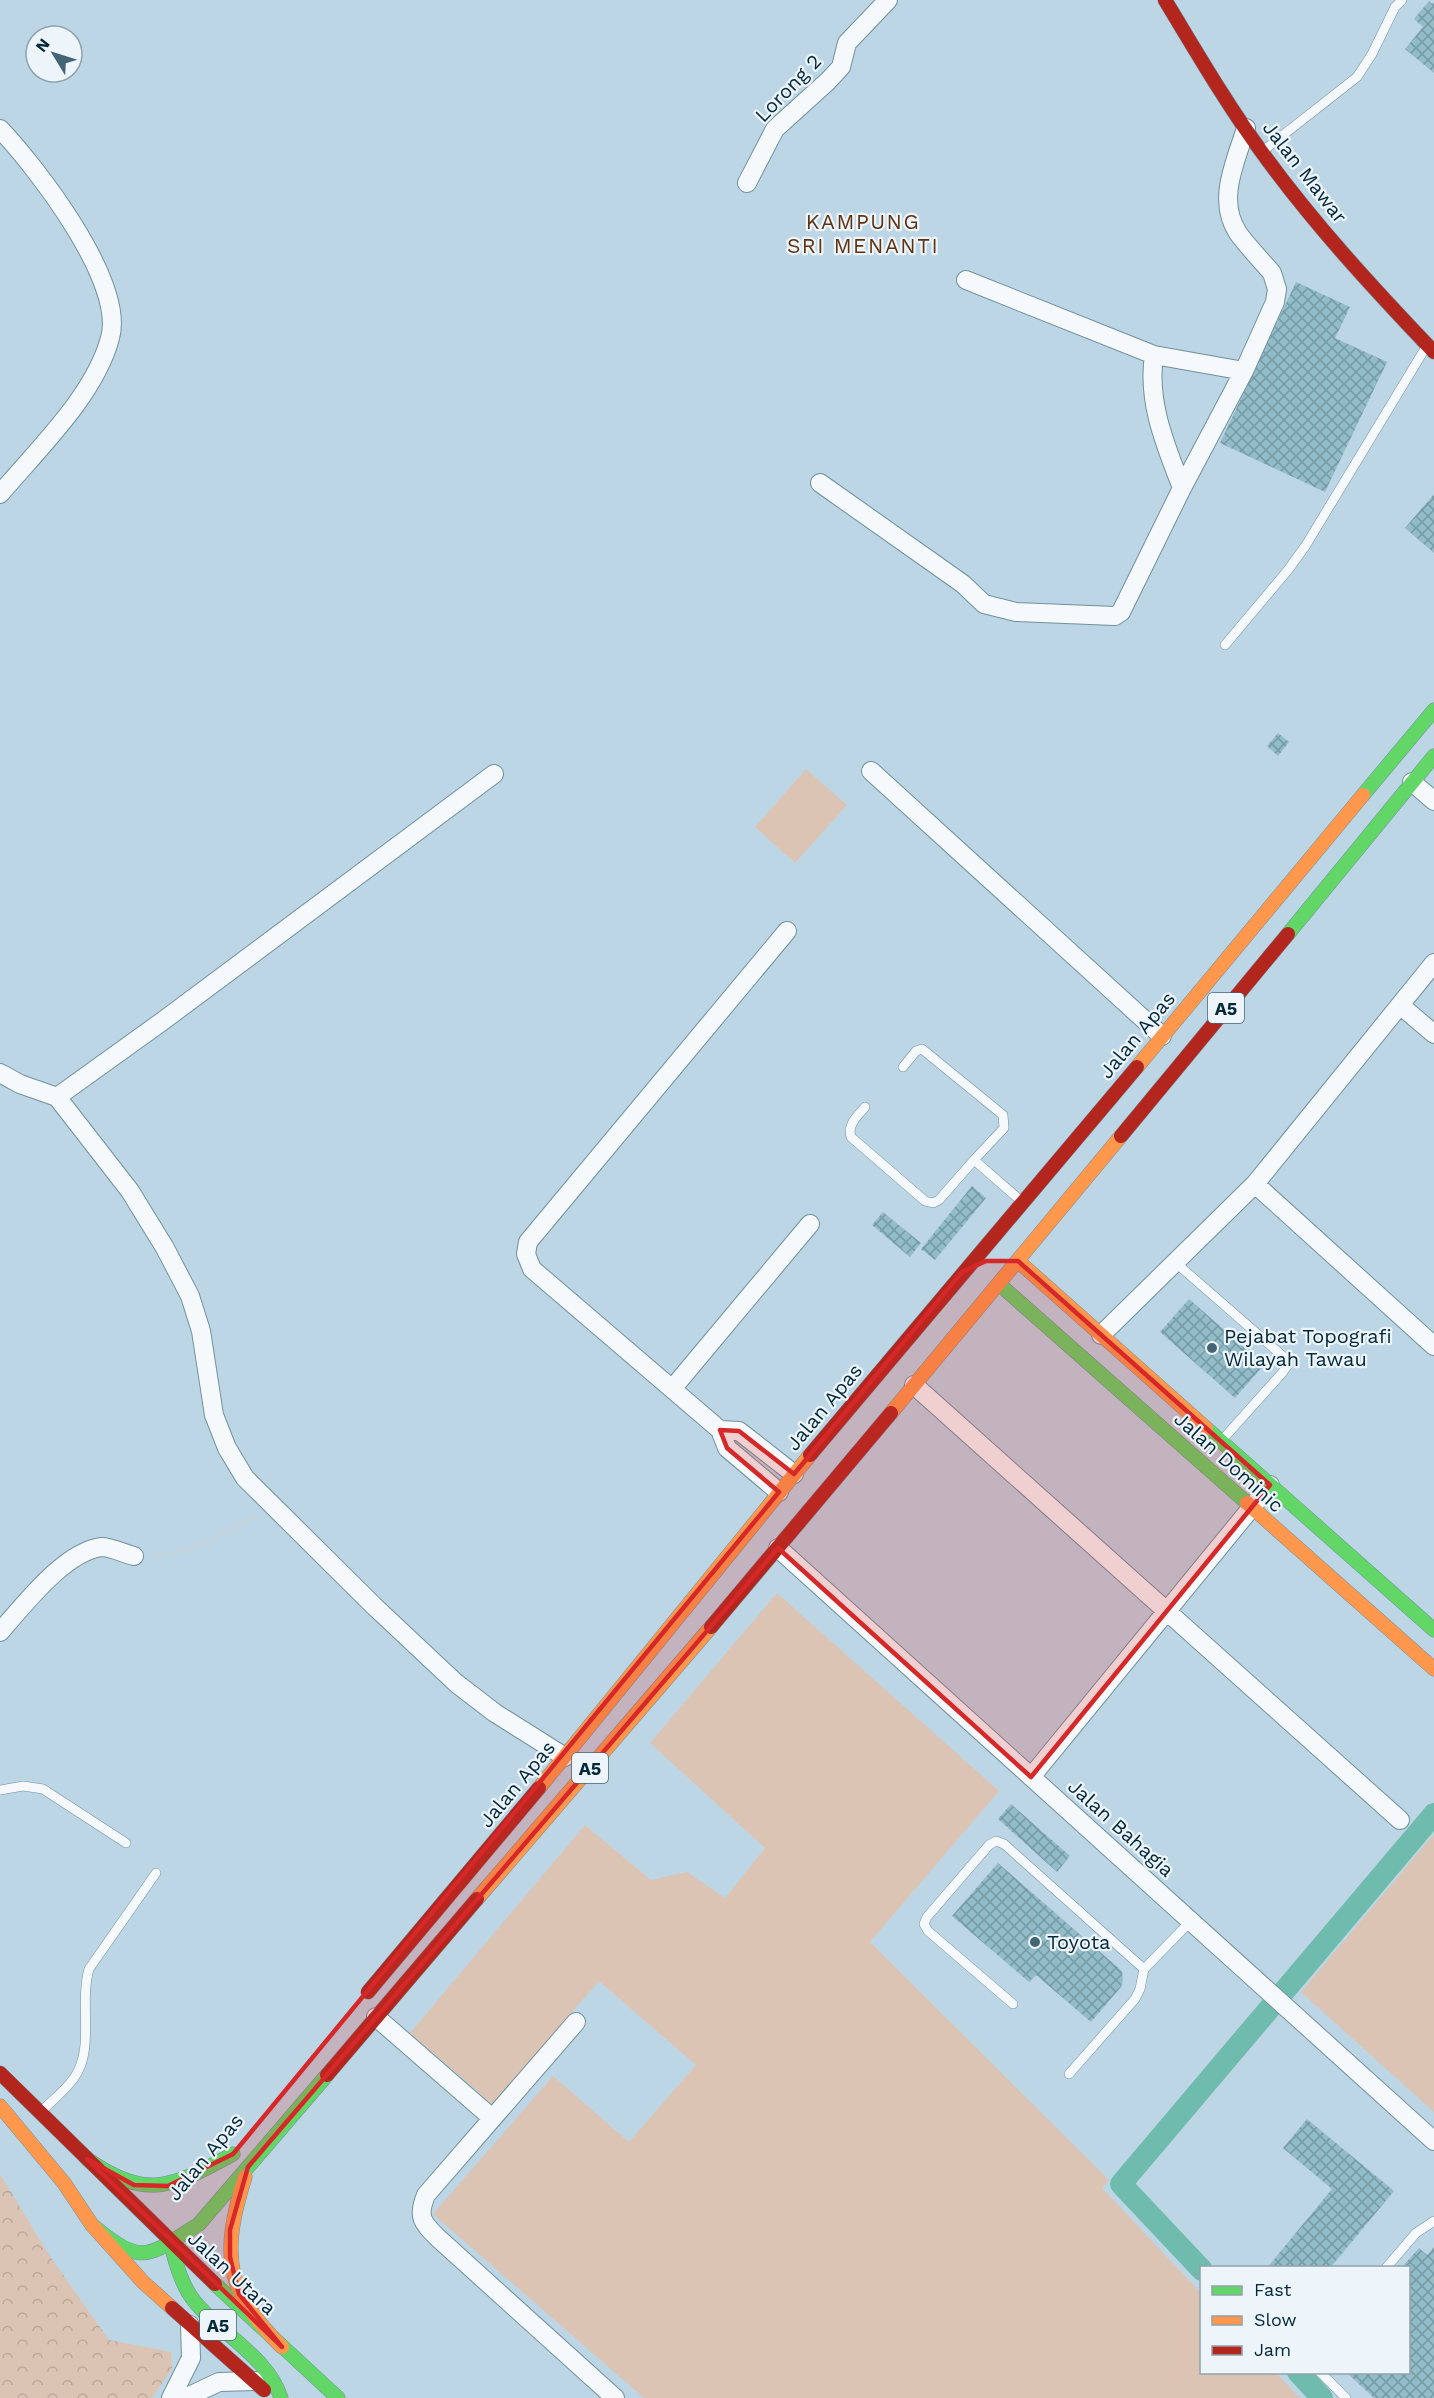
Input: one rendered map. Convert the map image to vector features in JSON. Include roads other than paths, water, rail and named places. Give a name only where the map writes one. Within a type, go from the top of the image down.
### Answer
[{"type":"main road","name":"Jalan Mawar","points":[[1166,0],[1196,52],[1262,151],[1312,216],[1431,349]]},
{"type":"main road","name":"Jalan Apas","points":[[361,2001],[565,1757],[779,1492],[1434,710]]},
{"type":"main road","name":"Jalan Apas","points":[[170,2242],[199,2224],[778,1548],[1434,756]]},
{"type":"main road","points":[[962,1272],[999,1259],[1018,1261]]},
{"type":"main road","name":"Jalan Dominic","points":[[1018,1261],[1270,1485],[1431,1620]]},
{"type":"main road","name":"Jalan Dominic","points":[[999,1284],[1434,1669]]},
{"type":"main road","name":"Jalan Utara","points":[[0,2073],[170,2242],[339,2398]]},
{"type":"main road","points":[[0,2106],[64,2183],[92,2225],[143,2282],[273,2398]]},
{"type":"main road","name":"Jalan Apas","points":[[87,2159],[114,2177],[134,2185],[168,2186],[236,2150],[204,2186]]},
{"type":"main road","points":[[248,2167],[236,2202],[230,2230],[230,2258],[239,2294],[253,2316],[282,2347]]},
{"type":"main road","name":"Jalan Apas","points":[[170,2242],[179,2221]]},
{"type":"main road","name":"A5","points":[[92,2225],[123,2249],[137,2254],[155,2252],[170,2242],[181,2278],[195,2302],[270,2376],[281,2392],[281,2398]]},
{"type":"street","name":"Lorong 2","points":[[747,183],[775,129],[828,81],[840,67],[847,43],[888,0]]},
{"type":"street","points":[[820,483],[963,584],[984,604],[1016,612],[1115,616],[1126,606],[1182,488],[1244,371],[1275,302],[1277,288],[1272,273],[1238,232],[1231,218],[1227,200],[1228,186],[1246,128]]},
{"type":"street","points":[[0,129],[17,146],[65,212],[100,274],[111,302],[111,336],[102,362],[82,396],[0,494]]},
{"type":"street","points":[[966,280],[1154,355],[1244,371]]},
{"type":"street","points":[[1154,355],[1151,375],[1157,423],[1182,488]]},
{"type":"street","points":[[871,771],[1162,1036]]},
{"type":"street","points":[[57,1097],[494,774]]},
{"type":"street","points":[[1412,782],[1434,801]]},
{"type":"street","points":[[779,1492],[727,1448],[720,1430],[532,1269],[525,1254],[528,1242],[787,931]]},
{"type":"street","points":[[1101,1335],[1255,1184],[1434,963]]},
{"type":"street","points":[[1401,1005],[1434,1034]]},
{"type":"street","points":[[0,1073],[20,1084],[57,1097],[130,1191],[190,1296],[201,1331],[214,1415],[227,1448],[245,1478],[456,1683],[495,1713],[565,1757]]},
{"type":"street","points":[[1255,1184],[1434,1346]]},
{"type":"street","points":[[672,1389],[810,1224]]},
{"type":"street","points":[[915,1384],[1400,1821]]},
{"type":"street","points":[[720,1430],[739,1431],[795,1474]]},
{"type":"street","points":[[1031,1777],[1270,1485]]},
{"type":"street","points":[[0,1632],[50,1576],[77,1556],[103,1547],[134,1556]]},
{"type":"street","name":"Jalan Bahagia","points":[[778,1548],[1434,2141]]},
{"type":"street","points":[[376,2017],[492,2118]]},
{"type":"street","points":[[576,2022],[426,2195],[421,2208],[423,2223],[615,2398]]},
{"type":"street","points":[[171,2398],[191,2358],[190,2325]]},
{"type":"street","points":[[185,2398],[219,2382],[255,2381]]},
{"type":"lane","points":[[1262,151],[1357,77],[1372,54],[1395,7],[1402,0]]},
{"type":"lane","points":[[1226,645],[1288,570],[1431,349]]},
{"type":"lane","points":[[865,1107],[852,1123],[849,1131],[851,1137],[925,1201],[933,1203],[939,1200],[1004,1128],[1003,1115],[922,1049],[916,1051],[903,1066]]},
{"type":"lane","points":[[974,1161],[1023,1202]]},
{"type":"lane","points":[[1176,1263],[1285,1358],[1287,1366],[1222,1442]]},
{"type":"lane","points":[[0,1790],[23,1786],[42,1789],[126,1843]]},
{"type":"lane","points":[[1013,2004],[928,1931],[924,1924],[927,1917],[981,1854],[996,1841],[1004,1844],[1144,1969]]},
{"type":"lane","points":[[41,2112],[74,2078],[81,2063],[87,2044],[84,1986],[89,1969],[156,1874]]},
{"type":"lane","points":[[1069,2074],[1135,1999],[1140,1989],[1144,1969],[1191,1921]]},
{"type":"lane","points":[[1388,2266],[1416,2234],[1434,2221]]},
{"type":"lane","points":[[1321,2374],[1346,2398]]},
{"type":"waterway","points":[[1200,2268],[1121,2184],[1434,1814]]},
{"type":"waterway","points":[[1300,2374],[1322,2398]]},
{"type":"place","name":"Pejabat Topografi Wilayah Tawau","points":[[1212,1348]]},
{"type":"place","name":"Toyota","points":[[1035,1942]]},
{"type":"district","name":"KAMPUNG SRI MENANTI","points":[[863,233]]}]
